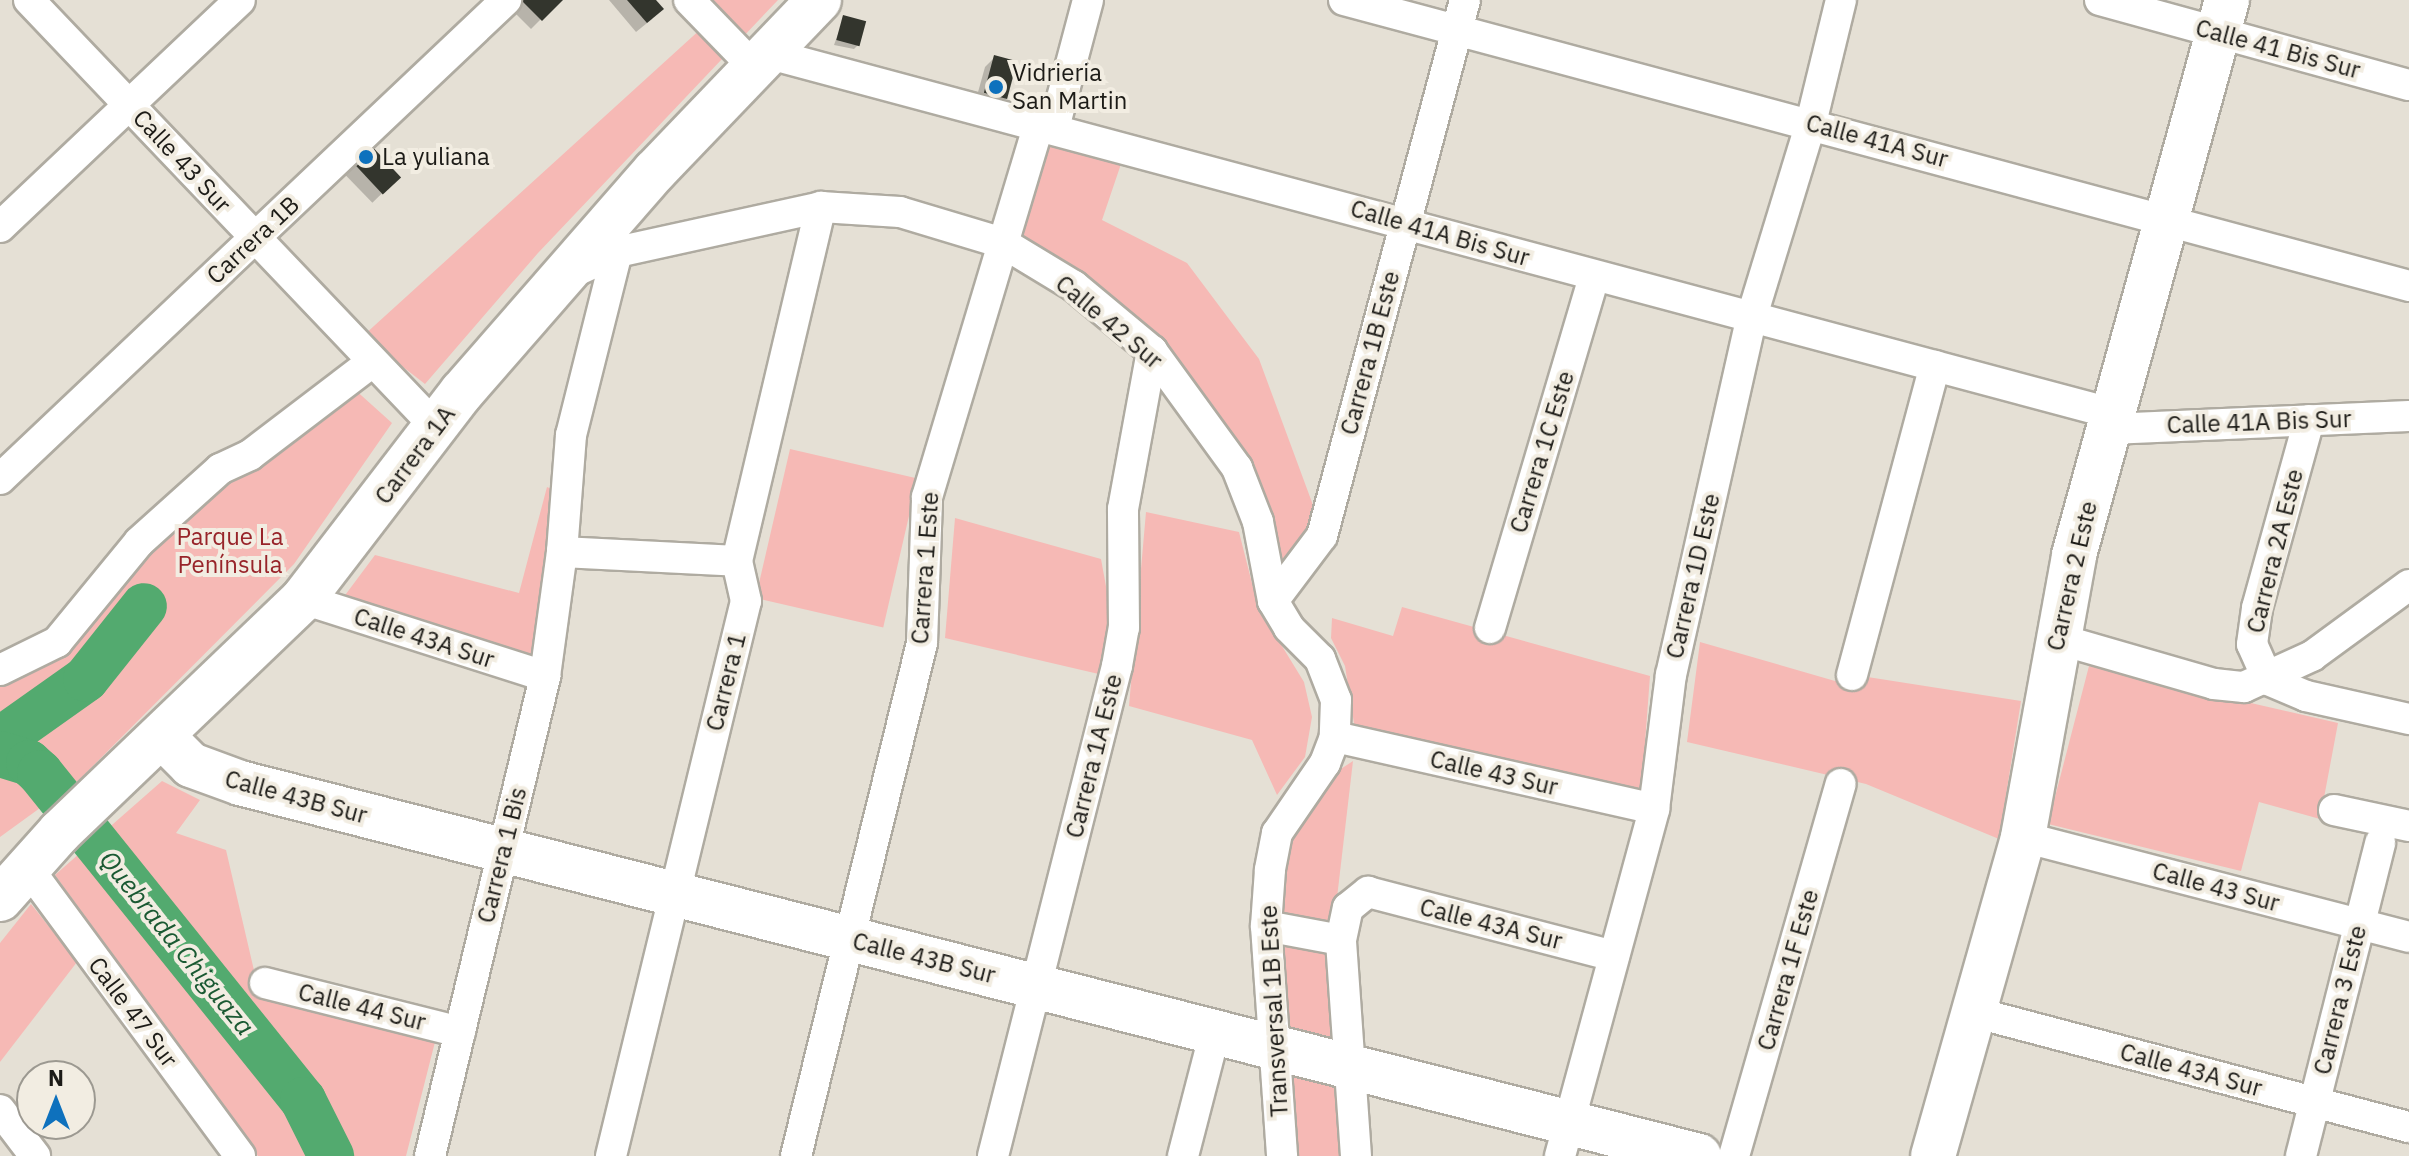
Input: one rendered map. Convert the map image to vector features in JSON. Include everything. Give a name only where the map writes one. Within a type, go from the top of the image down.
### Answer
[{"type":"street","name":"Calle 43 Sur","points":[[29,0],[435,426]]},
{"type":"street","points":[[0,227],[240,0]]},
{"type":"street","name":"Carrera 1B","points":[[0,479],[506,0]]},
{"type":"street","points":[[689,0],[760,60]]},
{"type":"street","name":"Carrera 1A","points":[[14,883],[60,832],[303,599],[435,426],[561,278],[760,60],[819,0]]},
{"type":"street","name":"Carrera 1 Este","points":[[796,1156],[846,938],[922,643],[927,497],[1003,243],[1088,0]]},
{"type":"street","name":"Calle 41A Sur","points":[[1344,0],[2409,286]]},
{"type":"street","name":"Carrera 1B Este","points":[[1273,601],[1322,536],[1465,0]]},
{"type":"street","name":"Carrera 1D Este","points":[[1565,1139],[1654,809],[1671,675],[1752,316],[1811,123],[1841,0]]},
{"type":"street","name":"Calle 41 Bis Sur","points":[[2100,0],[2223,16],[2409,85]]},
{"type":"street","name":"Carrera 2 Este","points":[[1933,1156],[2023,837],[2074,555],[2223,16]]},
{"type":"street","name":"Calle 41A Bis Sur","points":[[760,60],[1046,126],[1935,366],[2112,421],[2409,416]]},
{"type":"street","name":"Calle 42 Sur","points":[[561,278],[617,252],[821,207],[900,212],[1003,243],[1074,286],[1152,351],[1237,468],[1258,522]]},
{"type":"street","name":"Carrera 1","points":[[611,1156],[672,893],[746,601],[737,561],[821,207]]},
{"type":"street","points":[[617,252],[571,435],[562,552],[737,561]]},
{"type":"street","name":"Carrera 1C Este","points":[[1490,628],[1594,276]]},
{"type":"street","name":"Carrera 1A Este","points":[[993,1156],[1117,666],[1124,628],[1123,509],[1152,351]]},
{"type":"street","points":[[0,670],[57,642],[139,542],[220,469],[250,455],[372,362]]},
{"type":"street","points":[[1852,675],[1935,366]]},
{"type":"street","name":"Carrera 2A Este","points":[[2268,680],[2252,644],[2257,608],[2309,420]]},
{"type":"street","name":"Transversal 1B Este","points":[[1258,522],[1273,601],[1328,675],[1336,700],[1335,737],[1325,763],[1277,833],[1266,926],[1277,1048],[1282,1156]]},
{"type":"street","name":"Carrera 1 Bis","points":[[430,1156],[545,676],[562,552]]},
{"type":"street","points":[[2058,639],[2214,684],[2244,687],[2268,680],[2353,629],[2409,585]]},
{"type":"street","name":"Calle 43A Sur","points":[[303,599],[545,676]]},
{"type":"street","points":[[2268,680],[2306,696],[2409,719]]},
{"type":"street","name":"Calle 43B Sur","points":[[162,736],[181,758],[219,777],[1348,1066],[1565,1139],[1699,1156]]},
{"type":"street","name":"Calle 43 Sur","points":[[1335,737],[1654,809]]},
{"type":"street","name":"Carrera 1F Este","points":[[1734,1156],[1841,784]]},
{"type":"street","points":[[2334,810],[2409,826]]},
{"type":"street","name":"Calle 43 Sur","points":[[2023,837],[2409,937]]},
{"type":"street","name":"Carrera 3 Este","points":[[2301,1156],[2380,843]]},
{"type":"street","name":"Calle 47 Sur","points":[[14,883],[240,1156]]},
{"type":"street","name":"Calle 43A Sur","points":[[1341,940],[1348,908],[1368,892],[1614,956]]},
{"type":"street","points":[[1266,926],[1341,940],[1356,1156]]},
{"type":"street","name":"Calle 44 Sur","points":[[265,983],[460,1032]]},
{"type":"street","name":"Calle 43A Sur","points":[[1973,1012],[2409,1127]]},
{"type":"street","points":[[1183,1156],[1215,1032]]},
{"type":"street","points":[[0,1110],[35,1156]]},
{"type":"green space","points":[[700,0],[778,0],[538,253],[425,384],[363,336],[714,17]]},
{"type":"green space","points":[[1044,139],[1122,161],[1102,220],[1187,263],[1259,359],[1320,524],[1282,573],[1265,512],[1227,426],[1164,343],[1015,234]]},
{"type":"green space","name":"Parque La Península","points":[[352,387],[392,423],[294,564],[80,779],[0,837],[0,666],[62,648],[175,526]]},
{"type":"green space","points":[[790,449],[918,478],[883,628],[756,598]]},
{"type":"green space","points":[[547,487],[558,492],[533,658],[340,602],[375,555],[519,593]]},
{"type":"green space","points":[[1146,512],[1239,532],[1258,607],[1304,682],[1312,717],[1305,757],[1277,795],[1252,740],[1129,706]]},
{"type":"green space","points":[[955,518],[1101,559],[1112,619],[1103,675],[945,638]]},
{"type":"green space","points":[[1402,607],[1650,676],[1641,796],[1356,736],[1345,666],[1331,638],[1332,618],[1393,636]]},
{"type":"green space","points":[[1700,642],[1835,681],[1842,673],[2021,701],[1999,839],[1866,784],[1687,742]]},
{"type":"green space","points":[[2089,666],[2338,723],[2320,819],[2259,802],[2241,871],[2048,824]]},
{"type":"green space","points":[[1353,761],[1335,915],[1326,925],[1273,913],[1273,880],[1305,804],[1324,780]]},
{"type":"green space","points":[[162,781],[200,800],[176,833],[226,850],[259,992],[436,1038],[406,1156],[258,1156],[55,875]]},
{"type":"green space","points":[[31,904],[77,962],[0,1062],[0,943]]},
{"type":"green space","points":[[1275,942],[1331,953],[1336,1038],[1282,1031]]},
{"type":"green space","points":[[1283,1066],[1338,1080],[1346,1156],[1288,1156]]},
{"type":"building","points":[[521,0],[563,0],[542,21]]},
{"type":"building","points":[[627,0],[656,0],[664,9],[647,23]]},
{"type":"building","points":[[843,15],[866,21],[859,46],[836,40]]},
{"type":"building","points":[[994,55],[1017,61],[1007,99],[984,93]]},
{"type":"building","points":[[367,141],[401,178],[383,195],[349,158]]},
{"type":"waterway","points":[[0,740],[86,679],[144,606]]},
{"type":"waterway","name":"Quebrada Chiguaza","points":[[0,754],[29,763],[40,773],[303,1100],[331,1156]]},
{"type":"place","name":"Vidrieria San Martin","points":[[996,87]]},
{"type":"place","name":"La yuliana","points":[[366,157]]}]
